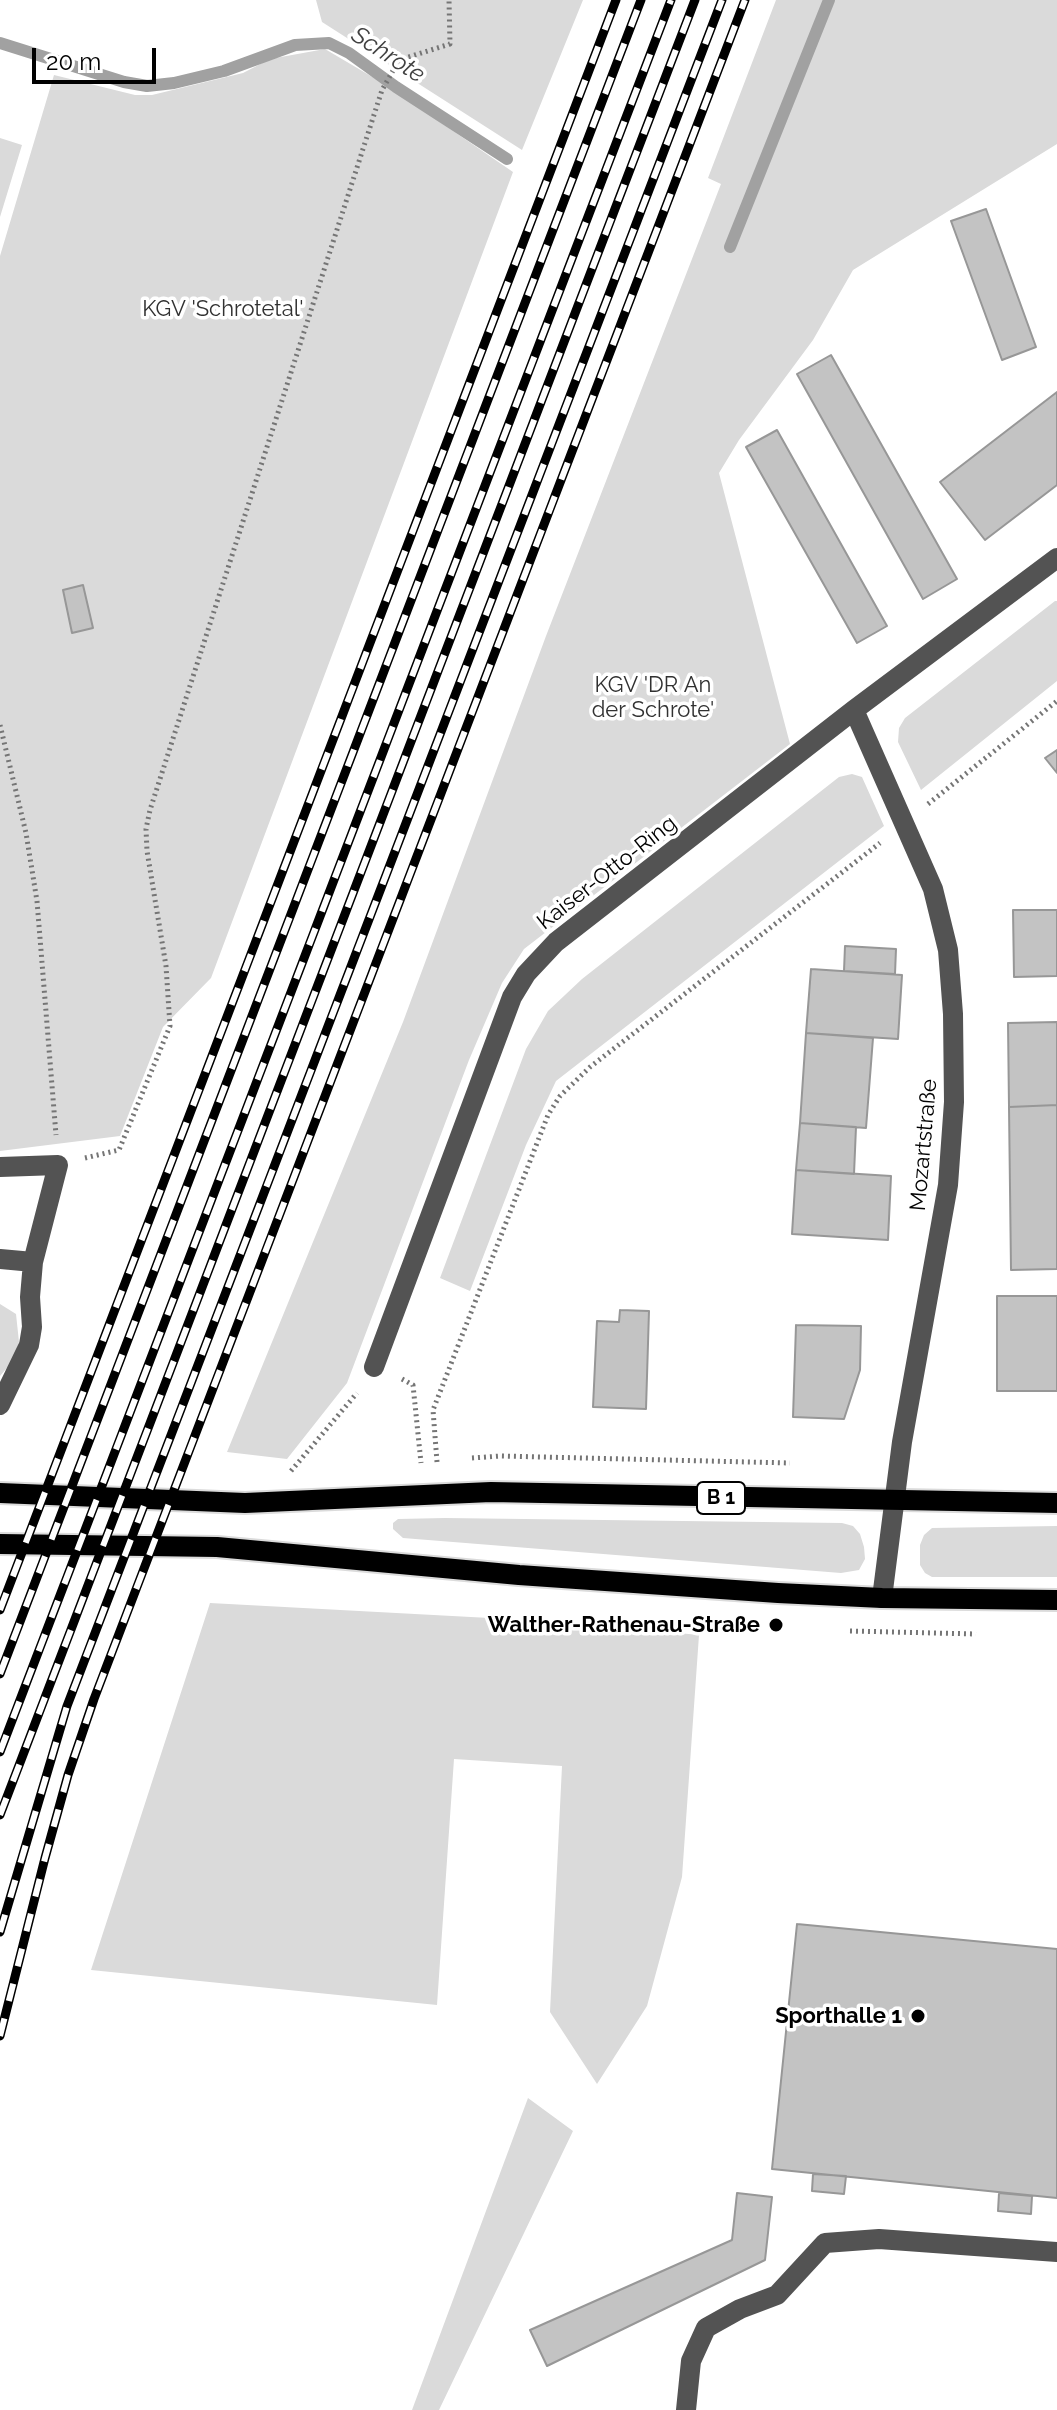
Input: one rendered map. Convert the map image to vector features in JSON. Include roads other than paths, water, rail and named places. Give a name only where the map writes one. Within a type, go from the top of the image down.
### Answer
[{"type":"main road","name":"B 1","points":[[0,1493],[245,1503],[491,1492],[1057,1503]]},
{"type":"main road","points":[[0,1544],[217,1547],[519,1575],[882,1598],[1057,1600]]},
{"type":"street","name":"Kaiser-Otto-Ring","points":[[374,1367],[518,985],[556,942],[854,710],[1057,558]]},
{"type":"street","name":"Mozartstraße","points":[[854,710],[933,889],[948,950],[953,1014],[954,1102],[948,1185],[902,1442],[882,1598]]},
{"type":"street","points":[[0,1167],[58,1165],[33,1262],[29,1345],[0,1405]]},
{"type":"street","points":[[0,1259],[33,1262]]},
{"type":"street","points":[[686,2410],[691,2361],[706,2328],[740,2309],[777,2295],[825,2243],[879,2239],[1057,2252]]},
{"type":"waterway","name":"Schrote","points":[[730,247],[829,0]]},
{"type":"waterway","name":"Schrote","points":[[0,43],[124,82],[147,86],[224,71],[295,45],[329,43],[349,53],[507,159]]},
{"type":"railway","points":[[0,1610],[616,0]]},
{"type":"railway","points":[[0,1674],[641,0]]},
{"type":"railway","points":[[0,1752],[671,0]]},
{"type":"railway","points":[[0,1815],[695,0]]},
{"type":"railway","points":[[0,1932],[67,1706],[722,0]]},
{"type":"railway","points":[[0,2036],[68,1775],[94,1699],[745,0]]},
{"type":"place","name":"Walther-Rathenau-Straße","points":[[776,1625]]},
{"type":"place","name":"Sporthalle 1","points":[[918,2016]]},
{"type":"park label","name":"KGV 'Schrotetal'","points":[[223,309]]},
{"type":"park label","name":"KGV 'DR An der Schrote'","points":[[653,698]]}]
